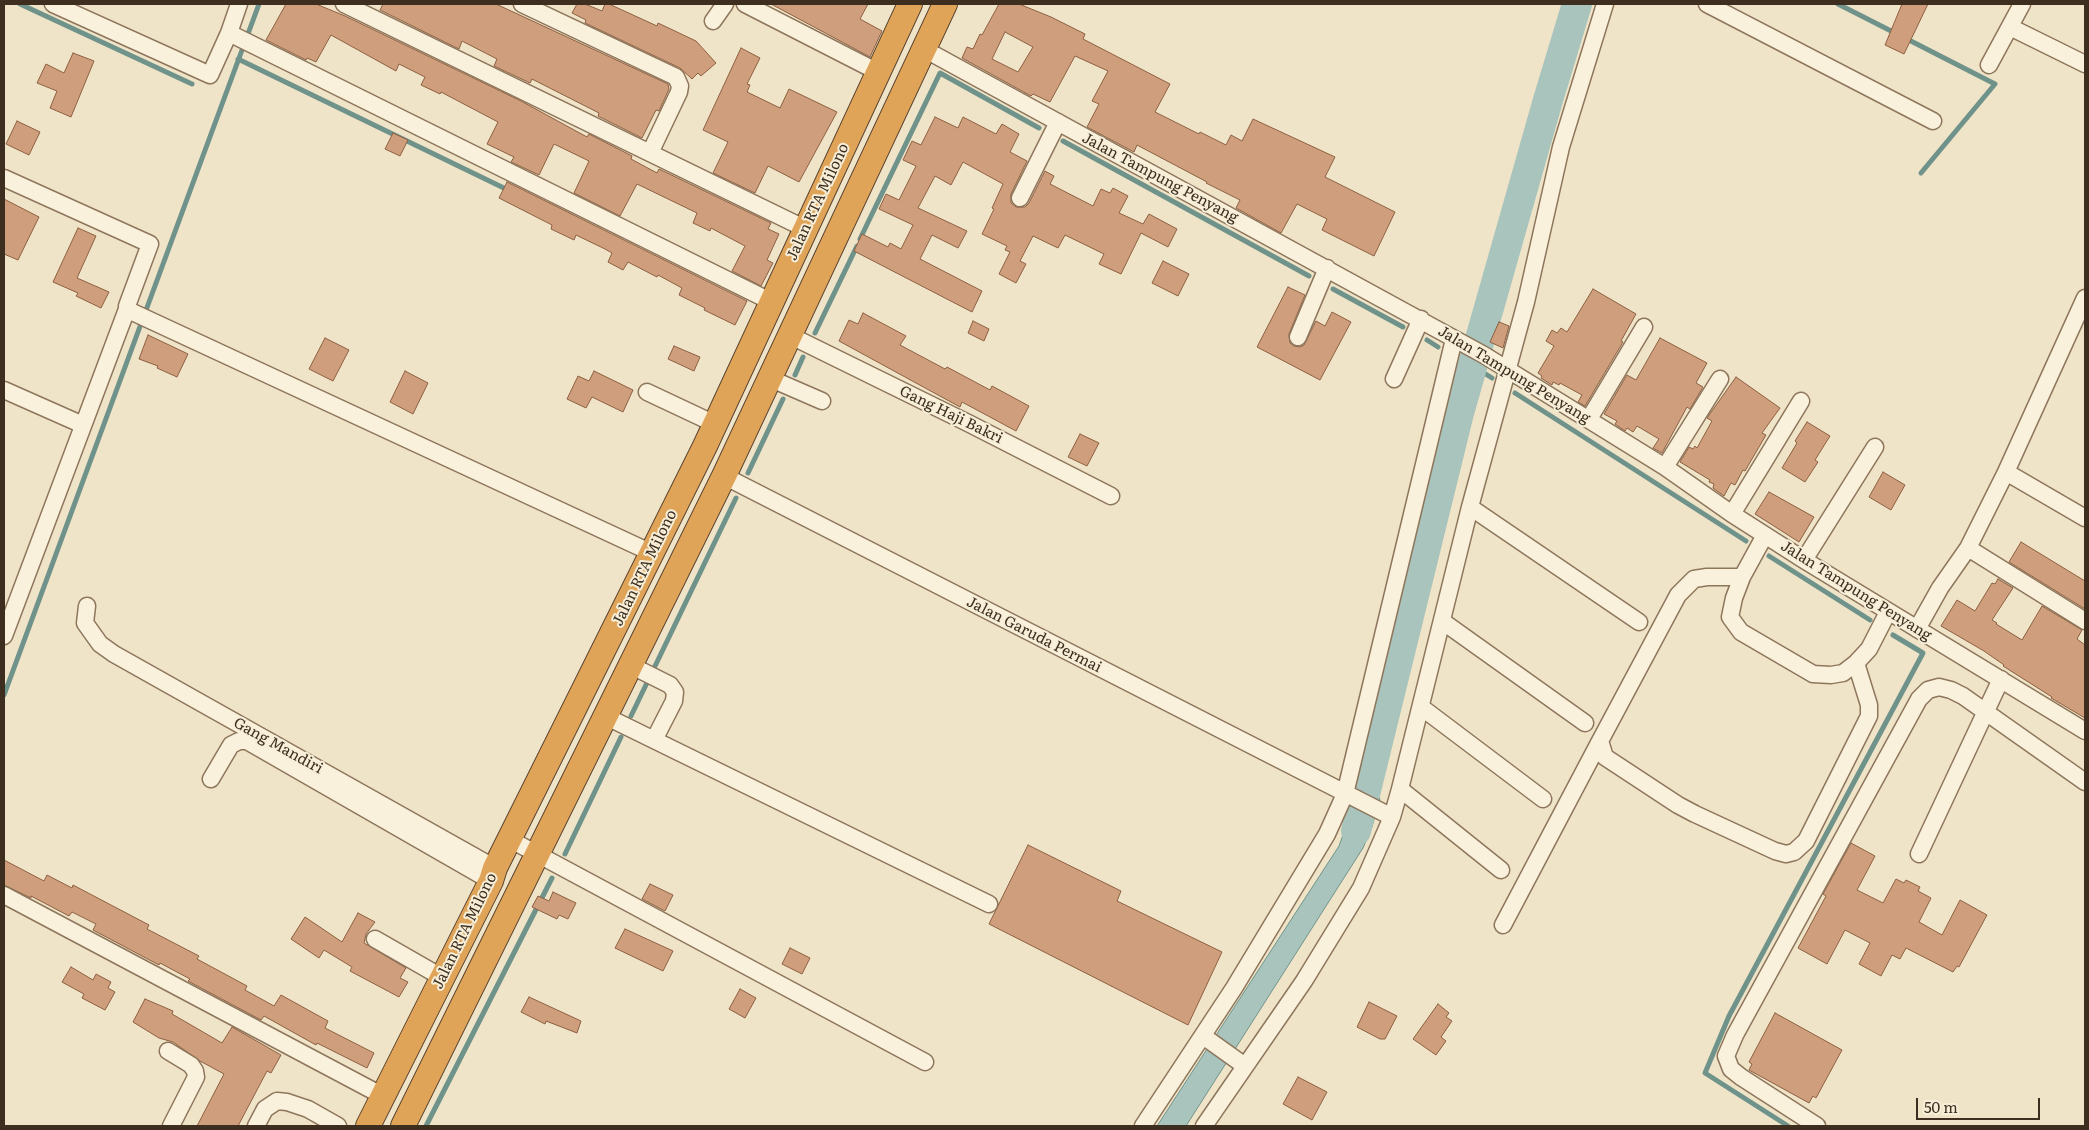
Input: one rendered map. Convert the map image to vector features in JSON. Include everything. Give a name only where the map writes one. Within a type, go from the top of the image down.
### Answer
[{"type":"highway","name":"Jalan RTA Milono","points":[[368,1126],[443,978],[715,424],[910,4]]},
{"type":"highway","name":"Jalan RTA Milono","points":[[403,1126],[724,476],[945,4]]},
{"type":"street","points":[[53,4],[210,75],[240,38],[239,4]]},
{"type":"street","points":[[344,4],[806,229]]},
{"type":"street","points":[[522,4],[676,77],[680,86],[679,92],[650,153]]},
{"type":"street","points":[[713,21],[725,4]]},
{"type":"street","points":[[745,4],[878,72]]},
{"type":"street","points":[[1207,1125],[1242,1064],[1304,981],[1361,888],[1392,817],[1470,507],[1526,302],[1561,147],[1605,4]]},
{"type":"street","points":[[1707,4],[1933,121]]},
{"type":"street","points":[[1989,66],[2022,4]]},
{"type":"street","points":[[2010,27],[2085,64]]},
{"type":"street","points":[[240,38],[772,302]]},
{"type":"street","name":"Jalan Tampung Penyang","points":[[924,49],[1421,319],[1508,369],[1665,467],[1764,535],[2085,731]]},
{"type":"street","points":[[1020,198],[1058,122]]},
{"type":"street","points":[[4,178],[150,244],[138,314],[83,425],[4,636]]},
{"type":"street","points":[[1298,337],[1327,268]]},
{"type":"street","points":[[1917,629],[1940,588],[1968,548],[2006,472],[2085,298]]},
{"type":"street","points":[[138,314],[652,553]]},
{"type":"street","points":[[1394,379],[1421,319]]},
{"type":"street","points":[[1589,419],[1644,327]]},
{"type":"street","name":"Gang Haji Bakri","points":[[789,336],[968,423],[1111,496]]},
{"type":"street","points":[[1143,1126],[1207,1039],[1234,988],[1351,797],[1370,692],[1412,508],[1461,342]]},
{"type":"street","points":[[769,378],[822,401]]},
{"type":"street","points":[[1665,467],[1720,379]]},
{"type":"street","points":[[4,390],[83,425]]},
{"type":"street","points":[[647,392],[715,424]]},
{"type":"street","points":[[1732,514],[1800,401]]},
{"type":"street","points":[[1804,560],[1875,447]]},
{"type":"street","points":[[2006,472],[2085,518]]},
{"type":"street","name":"Jalan Garuda Permai","points":[[724,476],[1392,817]]},
{"type":"street","points":[[1470,507],[1639,622]]},
{"type":"street","points":[[1764,535],[1742,577],[1734,598],[1730,616],[1741,632],[1813,674],[1831,675],[1843,673],[1869,649],[1888,612]]},
{"type":"street","points":[[1968,548],[2085,621]]},
{"type":"street","points":[[1503,925],[1678,595],[1694,579],[1742,577]]},
{"type":"street","name":"Gang Mandiri","points":[[87,606],[84,623],[100,644],[114,654],[493,875]]},
{"type":"street","points":[[1442,620],[1585,723]]},
{"type":"street","points":[[1600,741],[1605,757],[1678,805],[1774,851],[1786,854],[1794,852],[1806,841],[1870,716],[1869,705],[1856,663]]},
{"type":"street","points":[[630,665],[670,685],[676,692],[674,701],[654,740]]},
{"type":"street","points":[[1919,854],[2001,679]]},
{"type":"street","points":[[1817,1126],[1731,1069],[1726,1056],[1735,1035],[1918,699],[1928,690],[1939,687],[1951,690],[1963,696],[2085,782]]},
{"type":"street","points":[[1421,706],[1544,799]]},
{"type":"street","points":[[605,716],[988,904]]},
{"type":"street","points":[[212,779],[231,745],[239,741],[247,741],[493,875]]},
{"type":"street","points":[[1400,789],[1501,870]]},
{"type":"street","points":[[511,840],[926,1062]]},
{"type":"street","points":[[4,895],[383,1096]]},
{"type":"street","points":[[375,939],[443,978]]},
{"type":"street","points":[[1207,1039],[1242,1064]]},
{"type":"street","points":[[168,1051],[191,1065],[195,1070],[196,1077],[171,1126]]},
{"type":"street","points":[[256,1126],[265,1109],[277,1101],[287,1102],[308,1109],[338,1126]]},
{"type":"water","points":[[1359,790],[1380,798],[1372,827],[1363,848],[1186,1126],[1157,1126],[1339,846]]},
{"type":"building","points":[[286,4],[316,4],[345,16],[521,101],[587,137],[589,134],[632,156],[631,159],[657,173],[659,169],[771,223],[768,229],[779,234],[767,260],[773,263],[761,286],[732,271],[745,246],[711,228],[710,231],[693,223],[697,213],[637,184],[620,216],[574,193],[589,161],[554,144],[539,175],[511,162],[514,157],[487,144],[498,122],[441,92],[440,94],[421,85],[425,77],[399,64],[396,71],[331,35],[316,62],[307,58],[306,60],[266,40]]},
{"type":"building","points":[[383,4],[496,4],[668,84],[669,89],[659,111],[656,110],[642,138],[598,116],[599,113],[532,79],[530,83],[494,66],[497,59],[462,41],[459,49],[380,10]]},
{"type":"building","points":[[577,4],[585,4],[602,11],[605,4],[609,4],[657,26],[658,23],[696,41],[716,63],[701,76],[698,73],[692,79],[680,68],[585,23],[586,20],[572,13]]},
{"type":"building","points":[[771,4],[868,4],[860,19],[882,31],[870,57]]},
{"type":"building","points":[[999,4],[1019,4],[1085,34],[1083,39],[1170,84],[1155,112],[1199,134],[1200,132],[1226,145],[1231,135],[1242,141],[1253,119],[1335,157],[1325,177],[1395,212],[1374,256],[1322,230],[1327,219],[1297,204],[1281,233],[1236,208],[1240,200],[1137,145],[1134,152],[1087,127],[1099,104],[1092,101],[1108,71],[1075,56],[1050,102],[1033,94],[1031,96],[962,58],[967,47],[973,49],[980,34],[982,35]],"holes":[[[1005,32],[1033,47],[1018,72],[992,59]]]},
{"type":"building","points":[[1902,4],[1928,4],[1904,54],[1885,45]]},
{"type":"building","points":[[741,48],[760,58],[747,84],[750,85],[747,92],[780,108],[789,89],[837,112],[799,182],[768,166],[755,193],[713,173],[728,142],[703,130]]},
{"type":"building","points":[[73,53],[94,61],[71,117],[50,108],[57,91],[37,83],[46,64],[64,73]]},
{"type":"building","points":[[935,117],[958,128],[963,117],[996,134],[1002,124],[1019,134],[1010,152],[1027,161],[1011,194],[1011,203],[1016,207],[1025,207],[1029,203],[1045,171],[1054,176],[1050,184],[1093,206],[1101,189],[1110,193],[1113,188],[1128,196],[1119,213],[1143,224],[1149,214],[1177,229],[1168,247],[1141,233],[1121,274],[1099,264],[1104,254],[1065,235],[1058,248],[1033,236],[1020,261],[1026,264],[1016,283],[999,274],[1010,252],[1005,250],[1007,246],[982,234],[1003,184],[963,162],[951,185],[935,176],[918,208],[967,231],[958,248],[932,235],[920,259],[982,291],[972,312],[854,251],[862,234],[888,247],[890,243],[901,249],[913,225],[879,209],[886,194],[899,200],[916,166],[903,160],[912,141],[921,145]]},
{"type":"building","points":[[17,121],[40,132],[29,155],[6,144]]},
{"type":"building","points":[[393,133],[408,140],[400,156],[385,149]]},
{"type":"building","points":[[507,182],[747,301],[735,325],[679,295],[682,288],[658,275],[657,277],[628,262],[623,270],[608,262],[612,253],[576,235],[574,240],[551,229],[552,225],[499,198]]},
{"type":"building","points":[[4,199],[39,217],[18,260],[4,254]]},
{"type":"building","points":[[78,228],[96,236],[77,278],[109,292],[101,308],[76,296],[78,293],[53,282]]},
{"type":"building","points":[[1163,261],[1189,274],[1178,296],[1152,283]]},
{"type":"building","points":[[1288,287],[1305,295],[1289,334],[1290,343],[1294,346],[1300,347],[1304,345],[1316,321],[1325,326],[1332,312],[1351,322],[1320,380],[1257,347]]},
{"type":"building","points":[[1593,289],[1636,314],[1621,341],[1623,342],[1585,406],[1578,402],[1582,395],[1560,383],[1559,385],[1553,382],[1552,385],[1541,378],[1542,376],[1538,373],[1554,346],[1546,341],[1552,330],[1557,333],[1561,328],[1567,332]]},
{"type":"building","points":[[863,313],[906,336],[900,345],[945,369],[947,367],[990,390],[992,386],[1029,406],[1016,431],[962,402],[960,407],[839,341],[849,320],[858,324]]},
{"type":"building","points":[[973,321],[989,329],[984,341],[968,333]]},
{"type":"building","points":[[1499,322],[1509,326],[1503,348],[1490,342]]},
{"type":"building","points":[[148,335],[188,354],[177,377],[157,368],[158,366],[139,359]]},
{"type":"building","points":[[325,338],[349,350],[333,381],[309,369]]},
{"type":"building","points":[[1660,338],[1707,363],[1696,383],[1703,387],[1690,409],[1687,407],[1662,453],[1653,448],[1659,439],[1637,426],[1633,432],[1627,428],[1625,431],[1615,424],[1617,421],[1604,414],[1627,375],[1636,380]]},
{"type":"building","points":[[674,346],[700,357],[694,371],[668,359]]},
{"type":"building","points":[[405,371],[428,383],[413,414],[390,402]]},
{"type":"building","points":[[594,371],[633,390],[623,412],[592,397],[586,408],[567,399],[578,376],[589,381]]},
{"type":"building","points":[[1736,377],[1780,408],[1762,433],[1766,435],[1745,471],[1743,470],[1735,485],[1731,483],[1724,496],[1713,488],[1714,484],[1709,482],[1710,480],[1680,462],[1689,447],[1693,449],[1695,446],[1697,448],[1712,421],[1707,418]]},
{"type":"building","points":[[1807,422],[1830,436],[1815,460],[1818,462],[1805,482],[1782,468]]},
{"type":"building","points":[[1080,434],[1099,443],[1087,466],[1068,457]]},
{"type":"building","points":[[1883,472],[1905,485],[1891,510],[1869,497]]},
{"type":"building","points":[[1769,492],[1814,517],[1799,542],[1755,514]]},
{"type":"building","points":[[2021,542],[2085,581],[2085,609],[2009,562]]},
{"type":"building","points":[[1998,579],[2013,588],[1992,620],[2022,640],[2042,606],[2082,630],[2077,639],[2085,645],[2085,718],[2051,698],[1984,651],[1941,626],[1957,600],[1975,611],[1992,583],[1995,584]]},
{"type":"building","points":[[1851,843],[1875,856],[1857,890],[1883,903],[1896,879],[1904,883],[1906,880],[1920,887],[1918,891],[1931,898],[1919,922],[1942,935],[1960,900],[1987,915],[1959,967],[1957,966],[1953,972],[1906,948],[1900,959],[1892,955],[1881,976],[1859,964],[1870,943],[1845,930],[1827,964],[1798,948],[1826,896],[1823,894]]},
{"type":"building","points":[[1028,845],[1121,891],[1117,901],[1222,952],[1188,1025],[989,924]]},
{"type":"building","points":[[4,860],[44,881],[47,875],[72,888],[73,885],[149,925],[147,929],[199,956],[197,959],[247,986],[245,990],[274,1006],[281,995],[328,1021],[325,1028],[374,1053],[367,1068],[317,1043],[316,1045],[264,1016],[261,1020],[188,981],[190,979],[93,930],[96,924],[72,912],[69,916],[31,896],[31,898],[4,885]]},
{"type":"building","points":[[650,884],[673,895],[665,911],[642,899]]},
{"type":"building","points":[[553,892],[576,903],[568,919],[559,915],[557,919],[532,907],[538,896],[549,901]]},
{"type":"building","points":[[358,913],[375,922],[366,934],[364,943],[406,968],[400,978],[408,982],[399,997],[350,971],[352,967],[324,950],[319,958],[291,939],[305,917],[342,942]]},
{"type":"building","points":[[625,929],[673,951],[663,971],[615,948]]},
{"type":"building","points":[[790,948],[810,958],[802,974],[782,964]]},
{"type":"building","points":[[71,967],[93,980],[96,974],[111,982],[108,988],[115,992],[105,1010],[82,998],[84,994],[62,982]]},
{"type":"building","points":[[740,989],[756,998],[745,1018],[729,1009]]},
{"type":"building","points":[[529,997],[581,1021],[577,1033],[546,1021],[545,1024],[521,1012]]},
{"type":"building","points":[[145,999],[173,1011],[172,1014],[222,1043],[232,1027],[281,1055],[271,1073],[267,1071],[238,1126],[197,1126],[224,1074],[200,1061],[173,1042],[159,1038],[133,1022]]},
{"type":"building","points":[[1369,1002],[1397,1016],[1385,1039],[1380,1039],[1357,1027]]},
{"type":"building","points":[[1438,1004],[1449,1013],[1446,1017],[1452,1021],[1441,1037],[1446,1041],[1436,1055],[1413,1039]]},
{"type":"building","points":[[1775,1013],[1842,1050],[1816,1098],[1813,1096],[1809,1103],[1749,1070],[1752,1064],[1749,1062]]},
{"type":"building","points":[[1298,1077],[1327,1092],[1312,1120],[1283,1104]]},
{"type":"waterway","points":[[20,4],[192,84]]},
{"type":"waterway","points":[[4,695],[259,4]]},
{"type":"waterway","points":[[1356,831],[1459,413],[1577,4]]},
{"type":"waterway","points":[[1838,4],[1895,33]]},
{"type":"waterway","points":[[1905,38],[1995,84],[1921,173]]},
{"type":"waterway","points":[[238,59],[510,191]]},
{"type":"waterway","points":[[860,239],[940,73],[1039,128]]},
{"type":"waterway","points":[[1063,141],[1309,276]]},
{"type":"waterway","points":[[815,333],[857,246]]},
{"type":"waterway","points":[[1333,289],[1403,327]]},
{"type":"waterway","points":[[1427,340],[1438,347]]},
{"type":"waterway","points":[[795,375],[803,357]]},
{"type":"waterway","points":[[1463,360],[1492,378]]},
{"type":"waterway","points":[[1515,393],[1746,541]]},
{"type":"waterway","points":[[748,473],[783,399]]},
{"type":"waterway","points":[[631,716],[736,498]]},
{"type":"waterway","points":[[1769,556],[1870,620]]},
{"type":"waterway","points":[[1788,1126],[1705,1073],[1729,1016],[1923,653],[1893,635]]},
{"type":"waterway","points":[[565,854],[621,737]]},
{"type":"waterway","points":[[426,1126],[552,878]]}]
